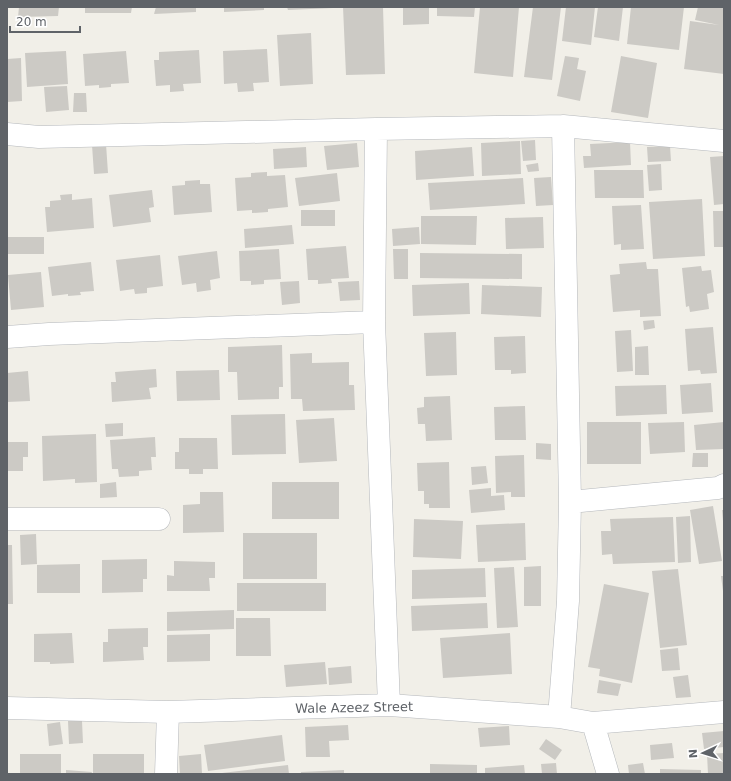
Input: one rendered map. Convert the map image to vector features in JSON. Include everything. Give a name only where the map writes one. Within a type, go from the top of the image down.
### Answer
[{"type":"street","points":[[559,717],[568,601],[570,502],[563,126]]},
{"type":"street","points":[[7,134],[39,137],[563,126],[724,141]]},
{"type":"street","points":[[376,129],[374,322],[389,705]]},
{"type":"street","points":[[7,337],[49,334],[374,322]]},
{"type":"street","points":[[570,502],[718,488],[724,485]]},
{"type":"street","points":[[7,519],[160,520]]},
{"type":"street","name":"Wale Azeez Street","points":[[7,708],[168,712],[389,705],[559,717],[593,723],[724,712]]},
{"type":"street","points":[[166,774],[168,712]]},
{"type":"street","points":[[593,723],[608,774]]},
{"type":"building","points":[[19,7],[59,7],[58,16],[18,17]]},
{"type":"building","points":[[85,7],[132,7],[131,13],[85,13]]},
{"type":"building","points":[[156,7],[196,7],[196,12],[154,14]]},
{"type":"building","points":[[224,7],[264,7],[264,10],[224,12]]},
{"type":"building","points":[[287,7],[333,7],[333,8],[288,10]]},
{"type":"building","points":[[343,7],[383,7],[385,74],[346,75]]},
{"type":"building","points":[[403,7],[429,7],[429,24],[403,25]]},
{"type":"building","points":[[437,7],[475,7],[474,17],[437,16]]},
{"type":"building","points":[[480,7],[519,7],[513,77],[474,73]]},
{"type":"building","points":[[533,7],[561,7],[552,80],[524,77]]},
{"type":"building","points":[[566,7],[595,7],[591,45],[562,41]]},
{"type":"building","points":[[598,7],[623,7],[619,41],[594,37]]},
{"type":"building","points":[[631,7],[684,7],[679,50],[627,44]]},
{"type":"building","points":[[698,7],[724,7],[724,74],[684,69],[690,21],[719,25],[695,20]]},
{"type":"building","points":[[311,33],[313,84],[280,86],[277,35]]},
{"type":"building","points":[[267,49],[269,82],[253,83],[254,91],[238,92],[237,83],[224,84],[223,51]]},
{"type":"building","points":[[199,50],[201,83],[183,84],[184,91],[170,92],[170,85],[156,86],[154,60],[159,60],[159,52]]},
{"type":"building","points":[[66,51],[68,84],[27,87],[25,53]]},
{"type":"building","points":[[126,51],[129,83],[111,84],[111,87],[99,88],[99,85],[85,86],[83,54]]},
{"type":"building","points":[[565,56],[579,58],[577,69],[586,71],[580,101],[557,96]]},
{"type":"building","points":[[621,56],[657,63],[648,118],[611,112]]},
{"type":"building","points":[[21,58],[22,101],[7,102],[7,59]]},
{"type":"building","points":[[67,86],[69,110],[46,112],[44,87]]},
{"type":"building","points":[[74,93],[86,93],[87,112],[73,112]]},
{"type":"building","points":[[535,140],[536,160],[523,161],[521,141]]},
{"type":"building","points":[[520,141],[521,174],[482,176],[481,143]]},
{"type":"building","points":[[630,142],[631,165],[584,168],[583,156],[591,156],[590,144]]},
{"type":"building","points":[[357,143],[359,167],[327,170],[324,146]]},
{"type":"building","points":[[106,144],[108,173],[94,174],[92,145]]},
{"type":"building","points":[[670,146],[671,161],[648,162],[647,147]]},
{"type":"building","points":[[306,147],[307,167],[274,169],[273,149]]},
{"type":"building","points":[[472,147],[474,176],[416,180],[415,151]]},
{"type":"building","points":[[724,156],[724,204],[714,205],[710,157]]},
{"type":"building","points":[[538,163],[539,171],[528,172],[526,165]]},
{"type":"building","points":[[661,164],[662,190],[649,191],[647,165]]},
{"type":"building","points":[[594,170],[643,170],[644,198],[595,198]]},
{"type":"building","points":[[267,172],[267,176],[285,175],[288,207],[268,209],[268,212],[252,213],[252,210],[237,211],[235,178],[251,177],[251,173]]},
{"type":"building","points":[[337,173],[340,201],[299,206],[295,178]]},
{"type":"building","points":[[551,177],[553,205],[536,206],[534,178]]},
{"type":"building","points":[[523,178],[525,204],[430,210],[428,183]]},
{"type":"building","points":[[200,180],[200,184],[210,184],[212,212],[174,215],[172,186],[185,185],[185,181]]},
{"type":"building","points":[[152,190],[154,207],[149,208],[151,222],[113,227],[109,195]]},
{"type":"building","points":[[72,194],[72,200],[92,198],[94,228],[47,232],[45,207],[50,207],[50,201],[61,200],[60,195]]},
{"type":"building","points":[[702,199],[705,256],[653,259],[649,202]]},
{"type":"building","points":[[641,205],[644,249],[621,250],[621,244],[614,245],[612,206]]},
{"type":"building","points":[[301,210],[335,210],[335,226],[301,226]]},
{"type":"building","points":[[713,211],[724,211],[724,247],[714,247]]},
{"type":"building","points":[[421,216],[477,216],[476,245],[421,244]]},
{"type":"building","points":[[543,217],[544,248],[506,249],[505,218]]},
{"type":"building","points":[[292,225],[294,244],[245,248],[244,229]]},
{"type":"building","points":[[419,227],[420,244],[393,246],[392,229]]},
{"type":"building","points":[[7,237],[44,237],[44,254],[7,254]]},
{"type":"building","points":[[346,246],[349,278],[331,279],[332,283],[318,284],[318,280],[308,280],[306,249]]},
{"type":"building","points":[[279,249],[281,279],[264,280],[264,284],[251,285],[251,281],[240,281],[239,251]]},
{"type":"building","points":[[393,249],[408,249],[408,279],[394,279]]},
{"type":"building","points":[[217,251],[220,278],[210,280],[211,290],[197,292],[196,283],[182,285],[178,256]]},
{"type":"building","points":[[420,253],[522,254],[522,279],[420,278]]},
{"type":"building","points":[[160,255],[163,286],[147,288],[147,293],[135,294],[134,289],[120,291],[116,260]]},
{"type":"building","points":[[91,262],[94,291],[80,292],[81,295],[68,296],[68,294],[52,296],[48,267]]},
{"type":"building","points":[[646,262],[647,269],[658,269],[661,316],[640,317],[640,310],[613,312],[610,275],[620,274],[619,264]]},
{"type":"building","points":[[701,266],[702,271],[711,270],[714,292],[707,294],[709,309],[690,312],[689,306],[686,307],[682,268]]},
{"type":"building","points":[[41,272],[44,307],[11,310],[8,275]]},
{"type":"building","points":[[299,281],[300,303],[282,305],[280,282]]},
{"type":"building","points":[[359,281],[360,300],[340,301],[338,282]]},
{"type":"building","points":[[469,283],[470,314],[413,316],[412,285]]},
{"type":"building","points":[[482,285],[542,287],[541,317],[481,314]]},
{"type":"building","points":[[654,320],[655,328],[644,330],[643,321]]},
{"type":"building","points":[[713,327],[717,373],[701,374],[700,370],[688,371],[685,329]]},
{"type":"building","points":[[631,330],[633,371],[617,372],[615,331]]},
{"type":"building","points":[[456,332],[457,375],[426,376],[424,333]]},
{"type":"building","points":[[525,336],[526,373],[511,374],[511,370],[495,370],[494,337]]},
{"type":"building","points":[[282,345],[283,387],[279,387],[279,399],[238,400],[237,372],[228,372],[228,347]]},
{"type":"building","points":[[648,346],[649,375],[635,375],[635,347]]},
{"type":"building","points":[[312,353],[312,363],[349,362],[349,385],[354,385],[355,410],[303,411],[302,399],[291,399],[290,354]]},
{"type":"building","points":[[156,369],[157,387],[149,388],[151,399],[112,402],[111,382],[116,382],[115,372]]},
{"type":"building","points":[[219,370],[220,400],[177,401],[176,371]]},
{"type":"building","points":[[28,371],[30,401],[7,402],[7,373]]},
{"type":"building","points":[[711,383],[713,412],[682,414],[680,385]]},
{"type":"building","points":[[666,385],[667,414],[616,416],[615,386]]},
{"type":"building","points":[[450,396],[452,440],[426,441],[425,424],[418,424],[417,408],[424,407],[424,397]]},
{"type":"building","points":[[525,406],[526,440],[495,440],[494,407]]},
{"type":"building","points":[[285,414],[286,454],[232,455],[231,415]]},
{"type":"building","points":[[334,418],[337,461],[299,463],[296,420]]},
{"type":"building","points":[[587,422],[641,422],[641,464],[587,464]]},
{"type":"building","points":[[684,422],[685,452],[650,454],[648,423]]},
{"type":"building","points":[[724,422],[724,449],[696,450],[694,425]]},
{"type":"building","points":[[123,423],[123,436],[106,437],[105,424]]},
{"type":"building","points":[[96,434],[97,482],[75,483],[75,479],[43,481],[42,436]]},
{"type":"building","points":[[155,437],[156,457],[151,457],[152,470],[139,471],[139,476],[119,477],[118,469],[112,469],[110,440]]},
{"type":"building","points":[[179,438],[217,438],[218,469],[203,469],[203,474],[189,474],[189,469],[175,469],[175,452],[179,452]]},
{"type":"building","points":[[7,442],[28,442],[28,457],[23,457],[23,471],[7,471]]},
{"type":"building","points":[[536,443],[551,444],[551,460],[536,459]]},
{"type":"building","points":[[693,453],[708,453],[708,467],[692,467]]},
{"type":"building","points":[[524,455],[525,497],[511,497],[511,492],[496,493],[495,456]]},
{"type":"building","points":[[449,462],[450,508],[429,508],[429,504],[424,504],[424,491],[418,491],[417,463]]},
{"type":"building","points":[[486,466],[488,483],[472,485],[471,467]]},
{"type":"building","points":[[116,482],[117,497],[100,498],[100,484]]},
{"type":"building","points":[[272,482],[339,482],[339,519],[272,519]]},
{"type":"building","points":[[491,488],[491,496],[504,495],[505,510],[471,513],[469,490]]},
{"type":"building","points":[[200,492],[223,492],[224,532],[183,533],[183,505],[200,504]]},
{"type":"building","points":[[713,506],[722,561],[699,564],[690,510]]},
{"type":"building","points":[[722,510],[724,510],[724,521],[723,521]]},
{"type":"building","points":[[690,516],[691,562],[678,563],[676,517]]},
{"type":"building","points":[[673,517],[675,562],[613,564],[612,554],[602,555],[601,531],[611,531],[610,519]]},
{"type":"building","points":[[414,519],[463,521],[461,559],[413,557]]},
{"type":"building","points":[[525,523],[526,560],[478,562],[476,525]]},
{"type":"building","points":[[243,533],[317,533],[317,579],[243,579]]},
{"type":"building","points":[[36,534],[37,564],[21,565],[20,535]]},
{"type":"building","points":[[7,545],[12,545],[13,604],[7,604]]},
{"type":"building","points":[[147,559],[147,579],[143,579],[143,592],[102,593],[102,560]]},
{"type":"building","points":[[174,561],[215,562],[215,578],[209,578],[210,591],[167,591],[167,575],[174,576]]},
{"type":"building","points":[[80,564],[80,593],[37,593],[37,565]]},
{"type":"building","points":[[541,566],[541,606],[524,606],[524,567]]},
{"type":"building","points":[[514,567],[518,627],[497,628],[494,568]]},
{"type":"building","points":[[485,568],[486,597],[412,599],[412,570]]},
{"type":"building","points":[[678,569],[687,645],[660,648],[652,571]]},
{"type":"building","points":[[721,576],[724,576],[724,591],[723,591]]},
{"type":"building","points":[[237,583],[326,583],[326,611],[237,611]]},
{"type":"building","points":[[604,584],[649,593],[632,683],[599,676],[600,669],[588,667]]},
{"type":"building","points":[[487,603],[488,628],[412,631],[411,606]]},
{"type":"building","points":[[234,610],[234,629],[167,631],[167,612]]},
{"type":"building","points":[[236,618],[270,618],[271,656],[236,656]]},
{"type":"building","points":[[148,628],[148,647],[143,647],[144,660],[103,662],[103,642],[108,642],[108,629]]},
{"type":"building","points":[[72,633],[74,663],[50,664],[50,662],[34,662],[34,634]]},
{"type":"building","points":[[510,633],[512,674],[443,678],[440,638]]},
{"type":"building","points":[[210,634],[210,661],[167,662],[167,635]]},
{"type":"building","points":[[678,648],[680,670],[662,671],[660,650]]},
{"type":"building","points":[[325,662],[327,684],[286,687],[284,665]]},
{"type":"building","points":[[351,666],[352,683],[329,685],[328,668]]},
{"type":"building","points":[[688,675],[691,697],[676,698],[673,677]]},
{"type":"building","points":[[599,680],[621,684],[618,696],[597,693]]},
{"type":"building","points":[[68,721],[82,721],[83,743],[69,744]]},
{"type":"building","points":[[60,722],[63,744],[49,746],[47,724]]},
{"type":"building","points":[[348,725],[349,740],[329,741],[330,757],[306,757],[305,727]]},
{"type":"building","points":[[509,726],[510,745],[480,747],[478,728]]},
{"type":"building","points":[[724,731],[724,747],[704,749],[702,733]]},
{"type":"building","points":[[282,735],[285,761],[208,771],[204,745]]},
{"type":"building","points":[[546,739],[562,750],[555,760],[539,749]]},
{"type":"building","points":[[672,743],[674,758],[651,760],[650,745]]},
{"type":"building","points":[[724,753],[724,774],[708,774],[707,754]]},
{"type":"building","points":[[20,754],[61,754],[61,774],[20,774]]},
{"type":"building","points":[[93,754],[144,754],[144,774],[93,774]]},
{"type":"building","points":[[201,754],[202,774],[180,774],[179,756]]},
{"type":"building","points":[[556,763],[557,774],[542,774],[541,764]]},
{"type":"building","points":[[643,763],[645,774],[629,774],[628,765]]},
{"type":"building","points":[[430,764],[477,765],[477,774],[430,774]]},
{"type":"building","points":[[288,765],[289,774],[222,774],[222,773]]},
{"type":"building","points":[[524,765],[525,774],[485,774],[485,768]]},
{"type":"building","points":[[660,769],[701,770],[701,774],[660,774]]},
{"type":"building","points":[[66,770],[92,772],[91,774],[66,774]]},
{"type":"building","points":[[344,770],[344,774],[301,774],[301,772]]}]
